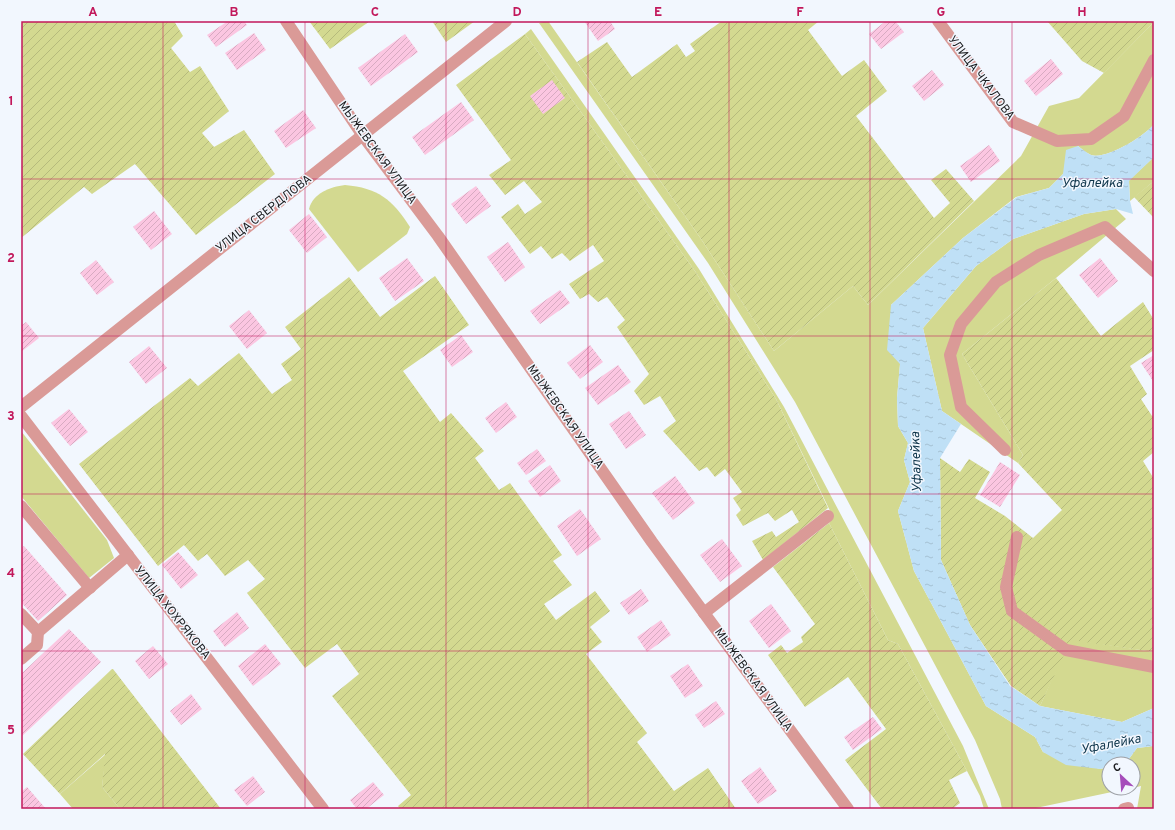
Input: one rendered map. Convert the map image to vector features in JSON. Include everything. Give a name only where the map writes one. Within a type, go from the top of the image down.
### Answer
[{"type":"street","name":"МЫЖЕВСКАЯ УЛИЦА","points":[[286,21],[363,136],[438,236],[652,542],[848,809]]},
{"type":"street","name":"УЛИЦА СВЕРДЛОВА","points":[[21,408],[506,21]]},
{"type":"street","name":"УЛИЦА ЧКАЛОВА","points":[[938,21],[1014,122],[1057,141],[1090,139],[1124,116],[1154,60]]},
{"type":"street","points":[[1005,450],[961,407],[950,355],[961,324],[996,282],[1039,255],[1105,228],[1154,271]]},
{"type":"street","name":"УЛИЦА ХОХРЯКОВА","points":[[21,416],[324,809]]},
{"type":"street","points":[[21,506],[90,588]]},
{"type":"street","points":[[704,612],[828,516]]},
{"type":"street","points":[[1017,537],[1006,587],[1012,611],[1066,650],[1154,666]]},
{"type":"street","points":[[21,659],[37,645],[38,632],[128,555]]},
{"type":"street","points":[[21,614],[38,632]]},
{"type":"green space","points":[[21,21],[174,21],[183,36],[171,48],[190,72],[200,66],[229,111],[202,133],[214,147],[244,130],[275,174],[196,235],[135,164],[92,194],[84,187],[21,238]]},
{"type":"green space","points":[[309,21],[370,21],[330,49]]},
{"type":"green space","points":[[432,21],[475,21],[446,42]]},
{"type":"green space","points":[[548,21],[701,239],[774,351],[853,286],[868,305],[1021,156],[1049,106],[1079,98],[1154,22],[1154,124],[1142,135],[1125,146],[1106,154],[1098,156],[1091,155],[1078,146],[1063,174],[1049,188],[1016,197],[963,238],[891,305],[900,364],[897,398],[898,426],[908,443],[904,460],[910,482],[898,511],[914,571],[986,706],[1035,737],[1043,752],[1101,769],[1101,794],[1031,809],[1002,809],[1000,799],[975,740],[795,402],[708,263],[539,23]]},
{"type":"green space","points":[[722,21],[819,21],[808,30],[842,76],[864,60],[887,91],[856,116],[934,218],[950,203],[931,180],[946,169],[974,201],[868,305],[853,286],[774,351],[701,239],[577,62],[607,42],[632,77],[677,44],[686,57],[695,51],[690,44]]},
{"type":"green space","points":[[1047,21],[1154,22],[1104,73],[1082,61]]},
{"type":"green space","points":[[531,29],[699,269],[784,407],[963,746],[989,809],[984,809],[980,796],[967,771],[898,644],[888,640],[829,523],[833,517],[776,399],[695,271],[525,34]]},
{"type":"green space","points":[[525,34],[695,271],[776,399],[828,508],[763,560],[752,541],[772,531],[776,537],[799,522],[792,510],[775,521],[768,513],[743,526],[736,515],[741,510],[733,498],[742,492],[725,469],[715,477],[707,467],[699,471],[663,431],[676,421],[660,396],[644,405],[634,391],[649,374],[617,327],[625,320],[607,297],[598,302],[589,294],[580,299],[569,284],[604,261],[593,245],[570,261],[562,253],[552,259],[541,246],[530,254],[501,217],[518,204],[525,214],[542,202],[524,181],[505,195],[489,175],[511,160],[456,85]]},
{"type":"green space","points":[[1154,157],[1154,181],[1130,201],[1129,180]]},
{"type":"green space","points":[[1154,181],[1154,218],[1134,197]]},
{"type":"green space","points":[[345,185],[367,189],[383,197],[397,209],[410,227],[407,234],[358,272],[309,209],[311,203],[318,195],[328,189]]},
{"type":"green space","points":[[1116,209],[1126,219],[962,354],[1023,455],[1018,463],[942,411],[923,328],[976,266],[1013,239],[1084,214]]},
{"type":"green space","points":[[435,276],[469,325],[403,371],[440,422],[451,413],[484,451],[475,458],[499,490],[510,483],[562,555],[553,561],[572,585],[544,604],[556,620],[595,591],[610,611],[590,627],[602,642],[586,654],[647,733],[637,742],[674,791],[708,768],[736,809],[400,809],[398,806],[411,795],[332,696],[359,674],[337,644],[305,668],[247,593],[265,579],[248,560],[225,576],[207,554],[198,561],[184,545],[158,566],[79,464],[190,378],[198,386],[239,353],[272,394],[292,380],[281,364],[301,349],[285,327],[349,277],[380,317]]},
{"type":"green space","points":[[1056,278],[1101,336],[1143,302],[1154,320],[1154,350],[1130,366],[1147,394],[1141,399],[1152,416],[1154,415],[1154,452],[1143,461],[1154,479],[1154,622],[1152,625],[1154,626],[1154,652],[1071,640],[1040,706],[1011,686],[970,625],[941,560],[940,458],[960,472],[969,459],[990,472],[975,498],[1005,516],[1033,538],[1062,510],[1018,463],[1023,455],[962,354]]},
{"type":"green space","points":[[21,431],[107,540],[114,558],[89,578],[21,496]]},
{"type":"green space","points":[[829,523],[888,640],[898,644],[967,771],[949,780],[960,803],[952,809],[882,809],[845,760],[886,729],[848,677],[805,707],[768,655],[781,645],[787,653],[803,642],[801,637],[815,624],[773,567]]},
{"type":"green space","points":[[1070,639],[1154,652],[1154,708],[1122,722],[1040,706]]},
{"type":"green space","points":[[112,669],[221,809],[120,809],[102,787],[105,754],[60,794],[23,754]]},
{"type":"green space","points":[[1154,746],[1154,809],[1137,809],[1139,796],[1141,796],[1141,756],[1131,756],[1137,748]]},
{"type":"green space","points":[[106,754],[102,787],[120,809],[73,809],[60,794]]},
{"type":"water","name":"Уфалейка","points":[[1154,124],[1154,157],[1129,181],[1130,201],[1133,214],[1116,209],[1084,214],[1013,239],[976,266],[923,328],[942,411],[961,424],[940,458],[941,560],[970,625],[1010,686],[1040,706],[1122,722],[1154,708],[1154,746],[1137,748],[1131,756],[1101,756],[1100,769],[1066,765],[1043,752],[1035,737],[986,706],[914,571],[898,511],[910,482],[904,460],[908,443],[898,426],[897,398],[900,364],[887,350],[891,305],[963,238],[1017,197],[1049,188],[1063,174],[1066,150],[1078,146],[1091,155],[1098,156],[1106,154],[1125,146]]},
{"type":"building","points":[[228,21],[244,21],[247,25],[216,47],[207,35]]},
{"type":"building","points":[[584,21],[610,21],[615,29],[598,41]]},
{"type":"building","points":[[886,21],[895,21],[904,32],[881,49],[869,34]]},
{"type":"building","points":[[254,33],[266,50],[237,70],[225,53]]},
{"type":"building","points":[[405,34],[418,52],[371,86],[358,68]]},
{"type":"building","points":[[1051,59],[1063,74],[1036,96],[1024,81]]},
{"type":"building","points":[[932,70],[944,85],[924,101],[912,86]]},
{"type":"building","points":[[552,80],[565,98],[543,114],[530,96]]},
{"type":"building","points":[[461,102],[474,120],[425,155],[412,137]]},
{"type":"building","points":[[303,110],[316,128],[286,148],[274,131]]},
{"type":"building","points":[[989,145],[1000,161],[971,182],[960,166]]},
{"type":"building","points":[[476,186],[491,206],[466,224],[451,204]]},
{"type":"building","points":[[154,211],[172,234],[151,250],[133,227]]},
{"type":"building","points":[[309,214],[327,237],[307,253],[289,230]]},
{"type":"building","points":[[508,242],[525,267],[505,282],[487,257]]},
{"type":"building","points":[[407,258],[424,281],[395,301],[379,278]]},
{"type":"building","points":[[1100,258],[1118,281],[1098,298],[1079,275]]},
{"type":"building","points":[[96,260],[114,282],[97,295],[80,273]]},
{"type":"building","points":[[560,290],[570,303],[540,324],[530,311]]},
{"type":"building","points":[[249,310],[267,333],[247,349],[229,326]]},
{"type":"building","points":[[26,322],[39,338],[21,352],[21,326]]},
{"type":"building","points":[[461,335],[473,352],[452,367],[440,350]]},
{"type":"building","points":[[590,345],[603,362],[580,379],[567,363]]},
{"type":"building","points":[[149,346],[167,368],[146,384],[129,362]]},
{"type":"building","points":[[1154,355],[1154,380],[1153,381],[1141,363]]},
{"type":"building","points":[[618,365],[631,382],[598,405],[585,388]]},
{"type":"building","points":[[506,402],[517,417],[496,433],[485,418]]},
{"type":"building","points":[[69,409],[88,432],[70,446],[51,423]]},
{"type":"building","points":[[629,411],[646,435],[626,449],[609,424]]},
{"type":"building","points":[[537,449],[546,461],[526,475],[517,463]]},
{"type":"building","points":[[1000,462],[1020,475],[1000,507],[980,495]]},
{"type":"building","points":[[550,465],[561,481],[540,497],[528,481]]},
{"type":"building","points":[[675,476],[695,503],[673,520],[652,493]]},
{"type":"building","points":[[580,509],[601,539],[577,556],[557,526]]},
{"type":"building","points":[[722,539],[742,566],[720,582],[700,555]]},
{"type":"building","points":[[24,546],[67,595],[38,621],[21,602],[21,549]]},
{"type":"building","points":[[178,552],[198,575],[181,589],[162,565]]},
{"type":"building","points":[[641,589],[649,601],[629,615],[620,603]]},
{"type":"building","points":[[771,604],[791,631],[769,648],[749,621]]},
{"type":"building","points":[[237,612],[249,628],[225,647],[213,631]]},
{"type":"building","points":[[661,620],[671,635],[647,652],[637,637]]},
{"type":"building","points":[[69,629],[101,662],[21,737],[21,674]]},
{"type":"building","points":[[265,644],[281,664],[253,686],[238,666]]},
{"type":"building","points":[[153,646],[168,664],[149,679],[135,661]]},
{"type":"building","points":[[688,664],[703,686],[685,698],[670,676]]},
{"type":"building","points":[[191,694],[202,709],[181,725],[170,711]]},
{"type":"building","points":[[716,701],[725,714],[704,728],[695,715]]},
{"type":"building","points":[[873,717],[882,729],[853,750],[844,737]]},
{"type":"building","points":[[760,767],[777,791],[758,804],[741,781]]},
{"type":"building","points":[[253,776],[265,792],[247,806],[234,790]]},
{"type":"building","points":[[373,782],[384,795],[366,809],[357,809],[350,800]]},
{"type":"building","points":[[27,787],[46,809],[21,809],[21,792]]}]
